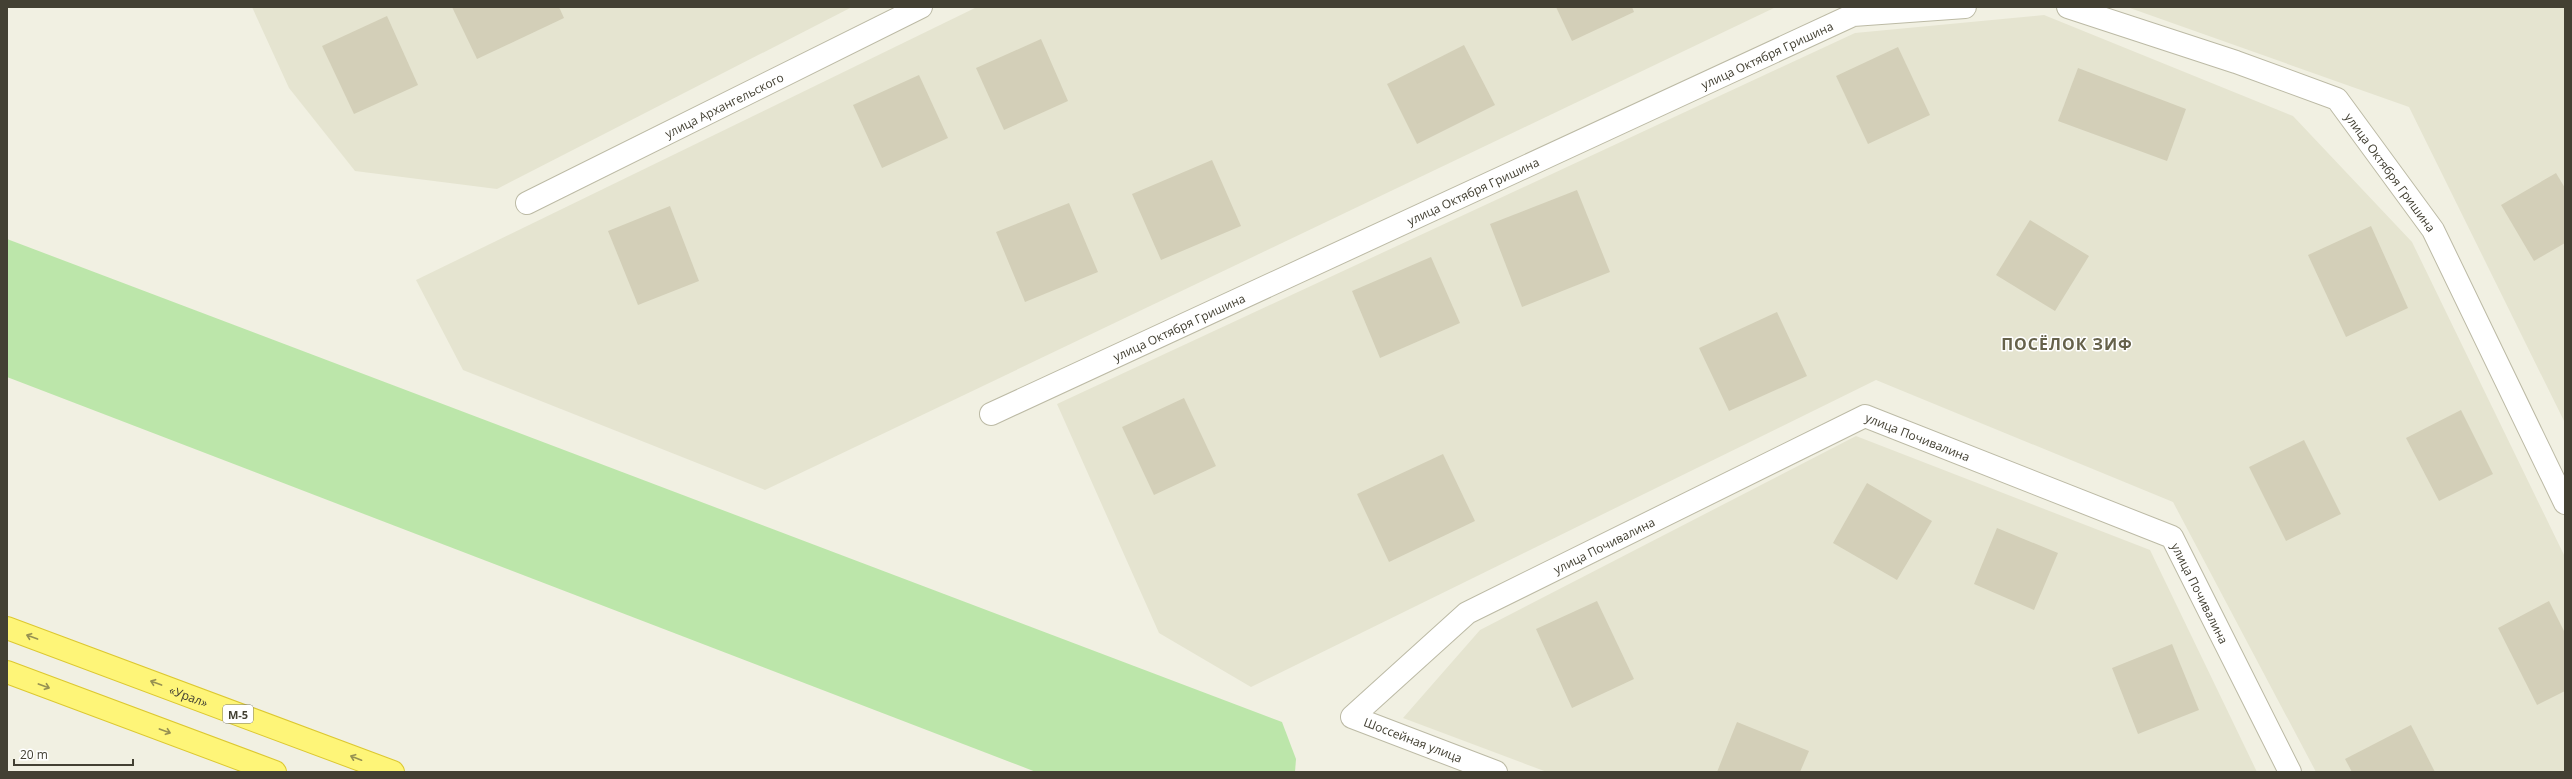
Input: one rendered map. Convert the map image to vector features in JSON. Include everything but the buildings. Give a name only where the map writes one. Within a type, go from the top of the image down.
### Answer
[{"type":"highway","name":"«Урал»","points":[[7,628],[393,772]]},
{"type":"highway","points":[[7,672],[275,772]]},
{"type":"street","name":"улица Архангельского","points":[[527,203],[920,7]]},
{"type":"street","name":"улица Октября Гришина","points":[[991,414],[1853,15],[1965,7]]},
{"type":"street","name":"улица Октября Гришина","points":[[2068,7],[2236,62],[2337,100],[2432,230],[2565,503]]},
{"type":"street","name":"улица Почивалина","points":[[1352,717],[1467,613],[1865,416],[2172,537],[2290,772]]},
{"type":"street","name":"Шоссейная улица","points":[[1352,717],[1496,772]]},
{"type":"shaded area","points":[[252,7],[852,7],[497,189],[355,171],[289,88]]},
{"type":"shaded area","points":[[977,7],[1776,7],[765,490],[463,370],[416,280]]},
{"type":"shaded area","points":[[2127,7],[2565,7],[2565,423],[2409,107]]},
{"type":"shaded area","points":[[2044,15],[2293,116],[2412,242],[2565,557],[2565,772],[2316,772],[2173,502],[1876,380],[1251,687],[1159,633],[1057,404],[1855,33]]},
{"type":"shaded area","points":[[1856,436],[2150,550],[2257,772],[1547,772],[1403,718],[1480,630]]},
{"type":"green space","points":[[7,239],[1282,722],[1296,759],[1295,772],[1036,772],[7,377]]},
{"type":"district","name":"ПОСЁЛОК ЗИФ","points":[[2067,344]]}]
